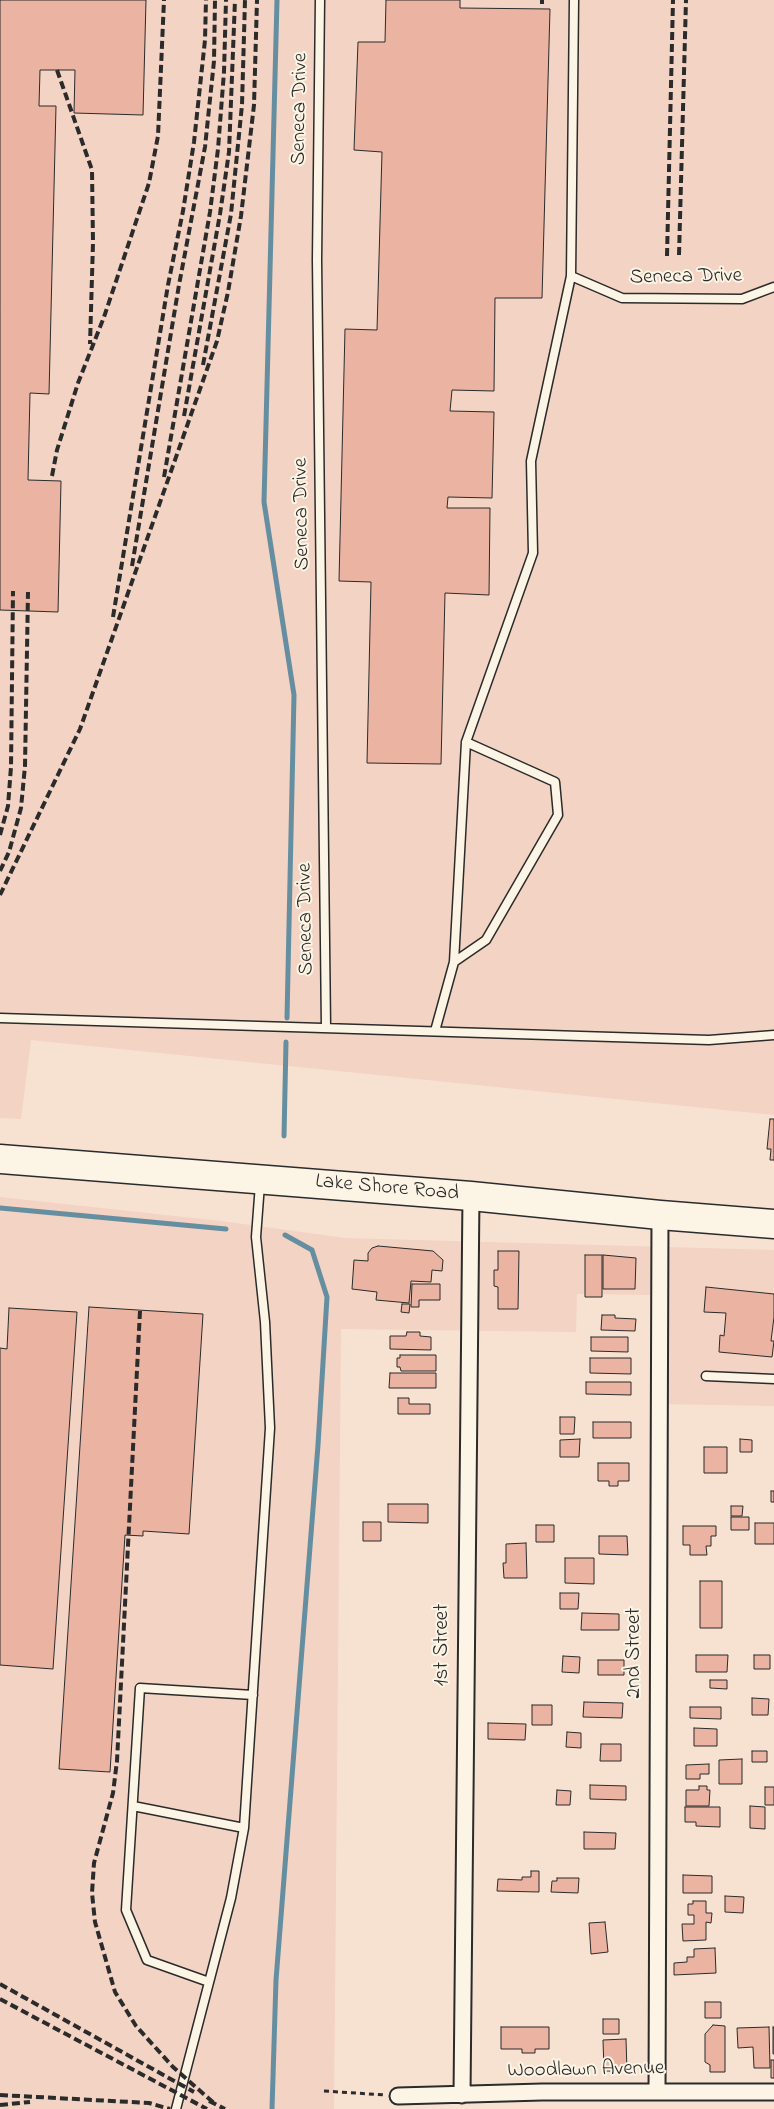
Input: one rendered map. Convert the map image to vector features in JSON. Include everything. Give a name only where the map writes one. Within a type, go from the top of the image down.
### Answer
[{"type":"highway","name":"Lake Shore Road","points":[[0,1159],[471,1196],[660,1215],[774,1224]]},
{"type":"street","name":"1st Street","points":[[462,2095],[471,1196]]},
{"type":"street","name":"2nd Street","points":[[657,2092],[660,1215]]},
{"type":"street","name":"Woodlawn Avenue","points":[[398,2096],[542,2092],[774,2092]]},
{"type":"lane","name":"Seneca Drive","points":[[320,0],[317,260],[326,1028]]},
{"type":"lane","points":[[435,1031],[454,962],[466,742],[534,553],[531,461],[570,276],[574,0]]},
{"type":"lane","name":"Seneca Drive","points":[[570,276],[622,298],[742,299],[774,287]]},
{"type":"lane","points":[[454,962],[486,940],[558,814],[555,782],[466,742]]},
{"type":"lane","points":[[0,1018],[709,1040],[774,1035]]},
{"type":"lane","points":[[176,2109],[232,1898],[244,1828],[270,1428],[265,1322],[256,1237],[260,1180]]},
{"type":"lane","points":[[706,1376],[774,1379]]},
{"type":"lane","points":[[209,1982],[147,1960],[126,1910],[140,1688],[253,1695]]},
{"type":"lane","points":[[133,1806],[244,1828]]},
{"type":"path","points":[[324,2091],[398,2096]]},
{"type":"shaded area","points":[[0,0],[774,0],[774,1115],[31,1040],[21,1119],[0,1118]]},
{"type":"shaded area","points":[[0,1197],[221,1221],[345,1238],[774,1250],[774,1406],[660,1404],[662,1295],[577,1294],[576,1332],[341,1329],[334,2109],[0,2109]]},
{"type":"building","points":[[0,0],[146,0],[143,115],[74,113],[75,70],[40,70],[39,106],[56,106],[49,394],[30,393],[28,480],[61,481],[58,612],[0,610]]},
{"type":"building","points":[[386,0],[460,0],[460,8],[550,9],[542,298],[495,298],[494,391],[452,390],[450,411],[494,412],[492,498],[448,497],[447,508],[490,508],[489,595],[445,593],[441,764],[367,763],[371,582],[339,581],[345,329],[377,330],[382,152],[354,150],[358,42],[385,42]]},
{"type":"building","points":[[770,1119],[774,1119],[774,1160],[770,1160],[771,1149],[767,1149]]},
{"type":"building","points":[[378,1246],[433,1251],[443,1260],[442,1271],[432,1270],[431,1282],[411,1281],[409,1303],[376,1300],[377,1292],[352,1289],[354,1260],[368,1261],[368,1253],[372,1248]]},
{"type":"building","points":[[498,1251],[519,1251],[518,1309],[498,1309],[498,1287],[494,1286],[494,1270],[498,1270]]},
{"type":"building","points":[[585,1255],[602,1255],[602,1297],[585,1297]]},
{"type":"building","points":[[603,1255],[636,1258],[635,1289],[603,1289]]},
{"type":"building","points":[[412,1284],[440,1284],[440,1300],[419,1300],[419,1307],[411,1307]]},
{"type":"building","points":[[706,1287],[774,1294],[771,1341],[774,1341],[772,1357],[719,1352],[720,1335],[724,1336],[726,1313],[704,1312]]},
{"type":"building","points":[[402,1304],[410,1304],[409,1313],[401,1312]]},
{"type":"building","points":[[89,1307],[203,1314],[189,1534],[143,1531],[143,1536],[125,1535],[110,1772],[59,1769]]},
{"type":"building","points":[[9,1308],[77,1312],[53,1669],[0,1665],[0,1348],[7,1349]]},
{"type":"building","points":[[602,1315],[615,1315],[615,1318],[636,1319],[635,1331],[601,1330]]},
{"type":"building","points":[[407,1332],[420,1332],[420,1336],[431,1337],[431,1350],[390,1349],[390,1336],[406,1336]]},
{"type":"building","points":[[591,1337],[628,1337],[628,1352],[591,1351]]},
{"type":"building","points":[[400,1355],[436,1355],[436,1371],[401,1371],[400,1367],[397,1367],[397,1358],[400,1358]]},
{"type":"building","points":[[590,1358],[631,1358],[631,1374],[590,1373]]},
{"type":"building","points":[[390,1373],[436,1373],[436,1388],[389,1388]]},
{"type":"building","points":[[586,1382],[631,1382],[631,1395],[586,1394]]},
{"type":"building","points":[[398,1398],[409,1398],[409,1404],[430,1404],[430,1414],[398,1414]]},
{"type":"building","points":[[560,1417],[575,1417],[574,1434],[560,1434]]},
{"type":"building","points":[[593,1422],[631,1422],[631,1438],[593,1438]]},
{"type":"building","points":[[580,1439],[579,1457],[560,1457],[560,1440]]},
{"type":"building","points":[[740,1439],[752,1440],[752,1452],[740,1452]]},
{"type":"building","points":[[704,1447],[727,1447],[727,1473],[704,1473]]},
{"type":"building","points":[[598,1463],[629,1463],[629,1481],[618,1481],[618,1486],[609,1486],[609,1481],[598,1481]]},
{"type":"building","points":[[771,1491],[774,1491],[774,1502],[771,1502]]},
{"type":"building","points":[[388,1504],[428,1504],[428,1523],[388,1522]]},
{"type":"building","points":[[731,1506],[743,1506],[742,1516],[731,1516]]},
{"type":"building","points":[[731,1517],[749,1517],[749,1530],[731,1530]]},
{"type":"building","points":[[363,1522],[381,1522],[381,1541],[363,1541]]},
{"type":"building","points":[[755,1523],[774,1523],[774,1544],[755,1544]]},
{"type":"building","points":[[536,1525],[554,1525],[554,1542],[536,1542]]},
{"type":"building","points":[[683,1526],[716,1526],[716,1536],[711,1536],[711,1546],[706,1546],[707,1555],[690,1555],[690,1545],[683,1545]]},
{"type":"building","points":[[599,1536],[627,1536],[628,1555],[599,1554]]},
{"type":"building","points":[[526,1543],[527,1578],[504,1578],[503,1563],[506,1563],[506,1544]]},
{"type":"building","points":[[565,1558],[594,1558],[594,1584],[565,1583]]},
{"type":"building","points":[[700,1581],[722,1581],[722,1628],[700,1628]]},
{"type":"building","points":[[560,1593],[579,1593],[578,1609],[560,1609]]},
{"type":"building","points":[[582,1613],[619,1614],[619,1630],[581,1630]]},
{"type":"building","points":[[696,1655],[728,1655],[727,1672],[696,1672]]},
{"type":"building","points":[[754,1655],[770,1655],[770,1669],[754,1669]]},
{"type":"building","points":[[563,1656],[580,1657],[579,1673],[562,1672]]},
{"type":"building","points":[[598,1660],[624,1660],[624,1675],[598,1675]]},
{"type":"building","points":[[710,1680],[727,1680],[727,1689],[710,1688]]},
{"type":"building","points":[[752,1698],[769,1699],[768,1715],[752,1715]]},
{"type":"building","points":[[584,1702],[623,1703],[622,1718],[583,1717]]},
{"type":"building","points":[[532,1705],[552,1705],[552,1725],[532,1725]]},
{"type":"building","points":[[690,1707],[721,1707],[721,1719],[690,1718]]},
{"type":"building","points":[[488,1723],[526,1724],[525,1740],[488,1739]]},
{"type":"building","points":[[694,1728],[717,1729],[717,1746],[694,1746]]},
{"type":"building","points":[[567,1732],[581,1733],[581,1748],[566,1747]]},
{"type":"building","points":[[601,1744],[621,1744],[621,1761],[600,1761]]},
{"type":"building","points":[[752,1751],[767,1751],[767,1762],[752,1762]]},
{"type":"building","points":[[742,1759],[742,1784],[719,1784],[719,1760]]},
{"type":"building","points":[[709,1764],[709,1774],[700,1774],[700,1779],[686,1779],[686,1765]]},
{"type":"building","points":[[590,1785],[626,1786],[626,1800],[590,1799]]},
{"type":"building","points":[[699,1786],[707,1786],[707,1790],[710,1790],[709,1806],[686,1806],[686,1790],[699,1790]]},
{"type":"building","points":[[765,1787],[774,1787],[774,1805],[765,1805]]},
{"type":"building","points":[[557,1790],[571,1791],[570,1805],[556,1805]]},
{"type":"building","points":[[750,1806],[765,1807],[765,1829],[750,1828]]},
{"type":"building","points":[[685,1807],[720,1807],[720,1827],[696,1826],[696,1822],[685,1822]]},
{"type":"building","points":[[584,1832],[616,1833],[615,1849],[584,1849]]},
{"type":"building","points":[[531,1871],[539,1871],[539,1892],[497,1891],[498,1879],[522,1880],[522,1877],[531,1877]]},
{"type":"building","points":[[683,1875],[712,1876],[712,1893],[683,1893]]},
{"type":"building","points":[[557,1878],[579,1878],[578,1893],[551,1892],[552,1881],[557,1881]]},
{"type":"building","points":[[725,1896],[744,1897],[743,1913],[725,1912]]},
{"type":"building","points":[[693,1901],[706,1901],[706,1913],[712,1913],[711,1923],[706,1922],[706,1940],[683,1941],[682,1924],[694,1924],[694,1915],[688,1915],[688,1904],[693,1904]]},
{"type":"building","points":[[605,1922],[608,1952],[591,1954],[589,1923]]},
{"type":"building","points":[[715,1948],[716,1973],[674,1975],[674,1963],[687,1962],[687,1957],[694,1957],[694,1949]]},
{"type":"building","points":[[705,2002],[721,2002],[721,2018],[705,2018]]},
{"type":"building","points":[[603,2019],[619,2019],[619,2034],[603,2034]]},
{"type":"building","points":[[713,2025],[725,2026],[725,2072],[710,2072],[710,2065],[705,2062],[705,2034]]},
{"type":"building","points":[[501,2027],[549,2027],[549,2049],[535,2049],[535,2053],[522,2053],[522,2049],[501,2049]]},
{"type":"building","points":[[769,2027],[770,2068],[754,2068],[753,2047],[738,2048],[737,2028]]},
{"type":"building","points":[[774,2027],[774,2054],[773,2054]]},
{"type":"building","points":[[626,2039],[627,2071],[604,2071],[603,2040]]},
{"type":"building","points":[[771,2060],[774,2060],[774,2078],[771,2078]]},
{"type":"waterway","points":[[277,0],[264,502],[294,695],[287,1018]]},
{"type":"waterway","points":[[284,1136],[286,1042]]},
{"type":"waterway","points":[[0,1208],[226,1229]]},
{"type":"waterway","points":[[272,2109],[276,1980],[318,1445],[327,1297],[312,1250],[285,1235]]},
{"type":"railway","points":[[52,476],[57,450],[78,383],[104,317],[149,183],[158,136],[164,0]]},
{"type":"railway","points":[[113,617],[168,285],[183,211],[194,142],[205,40],[206,0]]},
{"type":"railway","points":[[132,566],[179,285],[205,147],[214,61],[215,0]]},
{"type":"railway","points":[[164,477],[210,212],[218,149],[224,72],[226,0]]},
{"type":"railway","points":[[184,416],[220,214],[229,152],[235,0]]},
{"type":"railway","points":[[203,365],[231,214],[242,105],[245,0]]},
{"type":"railway","points":[[0,895],[80,729],[217,341],[228,292],[241,216],[254,105],[257,0]]},
{"type":"railway","points":[[667,256],[673,0]]},
{"type":"railway","points":[[679,255],[686,0]]},
{"type":"railway","points":[[57,70],[92,170],[93,243],[90,344]]},
{"type":"railway","points":[[0,835],[8,806],[11,767],[13,591]]},
{"type":"railway","points":[[0,871],[9,852],[21,808],[25,766],[28,592]]},
{"type":"railway","points":[[140,1311],[117,1761],[113,1793],[94,1863],[92,1893],[95,1922],[115,1992],[136,2026],[173,2067],[215,2104]]},
{"type":"railway","points":[[0,1984],[194,2092]]},
{"type":"railway","points":[[0,1999],[207,2109]]},
{"type":"railway","points":[[0,2095],[149,2103],[170,2109]]},
{"type":"railway","points":[[209,2101],[225,2109]]},
{"type":"railway","points":[[0,2105],[30,2102]]}]
